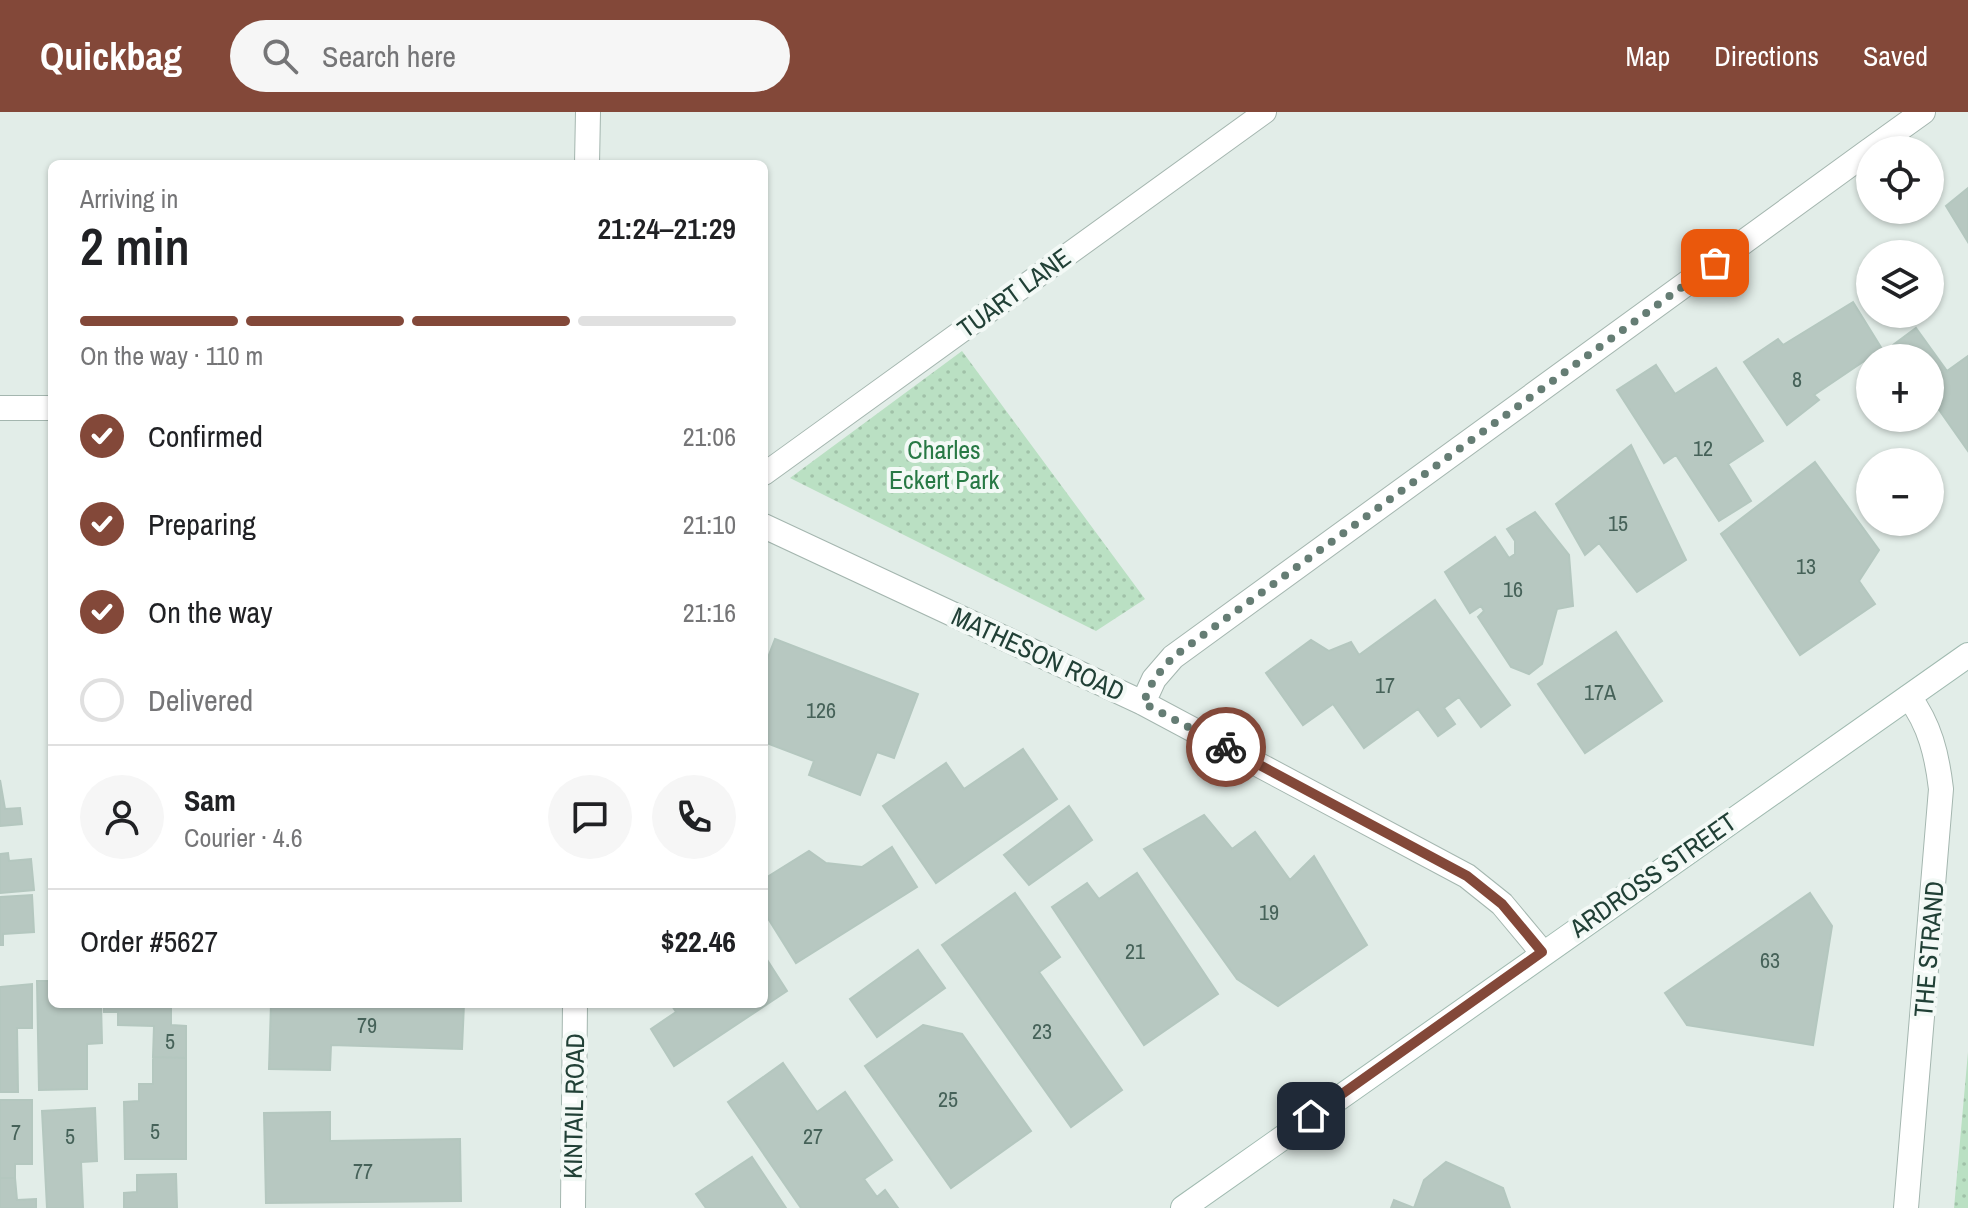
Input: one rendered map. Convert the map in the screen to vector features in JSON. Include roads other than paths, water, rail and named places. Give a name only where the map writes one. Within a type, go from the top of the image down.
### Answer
[{"type":"street","points":[[587,160],[588,112]]},
{"type":"street","points":[[1890,136],[1923,112]]},
{"type":"street","points":[[1143,703],[1154,679],[1173,657],[1856,160]]},
{"type":"street","points":[[0,408],[48,408]]},
{"type":"street","name":"MATHESON ROAD","points":[[768,528],[1143,703],[1467,876],[1502,904],[1542,952]]},
{"type":"street","name":"ARDROSS STREET","points":[[1183,1208],[1542,952],[1968,655]]},
{"type":"street","name":"THE STRAND","points":[[1906,1208],[1941,789],[1936,749],[1921,714],[1909,697]]},
{"type":"street","name":"KINTAIL ROAD","points":[[573,1208],[575,1008]]},
{"type":"lane","name":"TUART LANE","points":[[768,471],[1265,112]]},
{"type":"park label","name":"Charles Eckert Park","points":[[944,465]]}]
